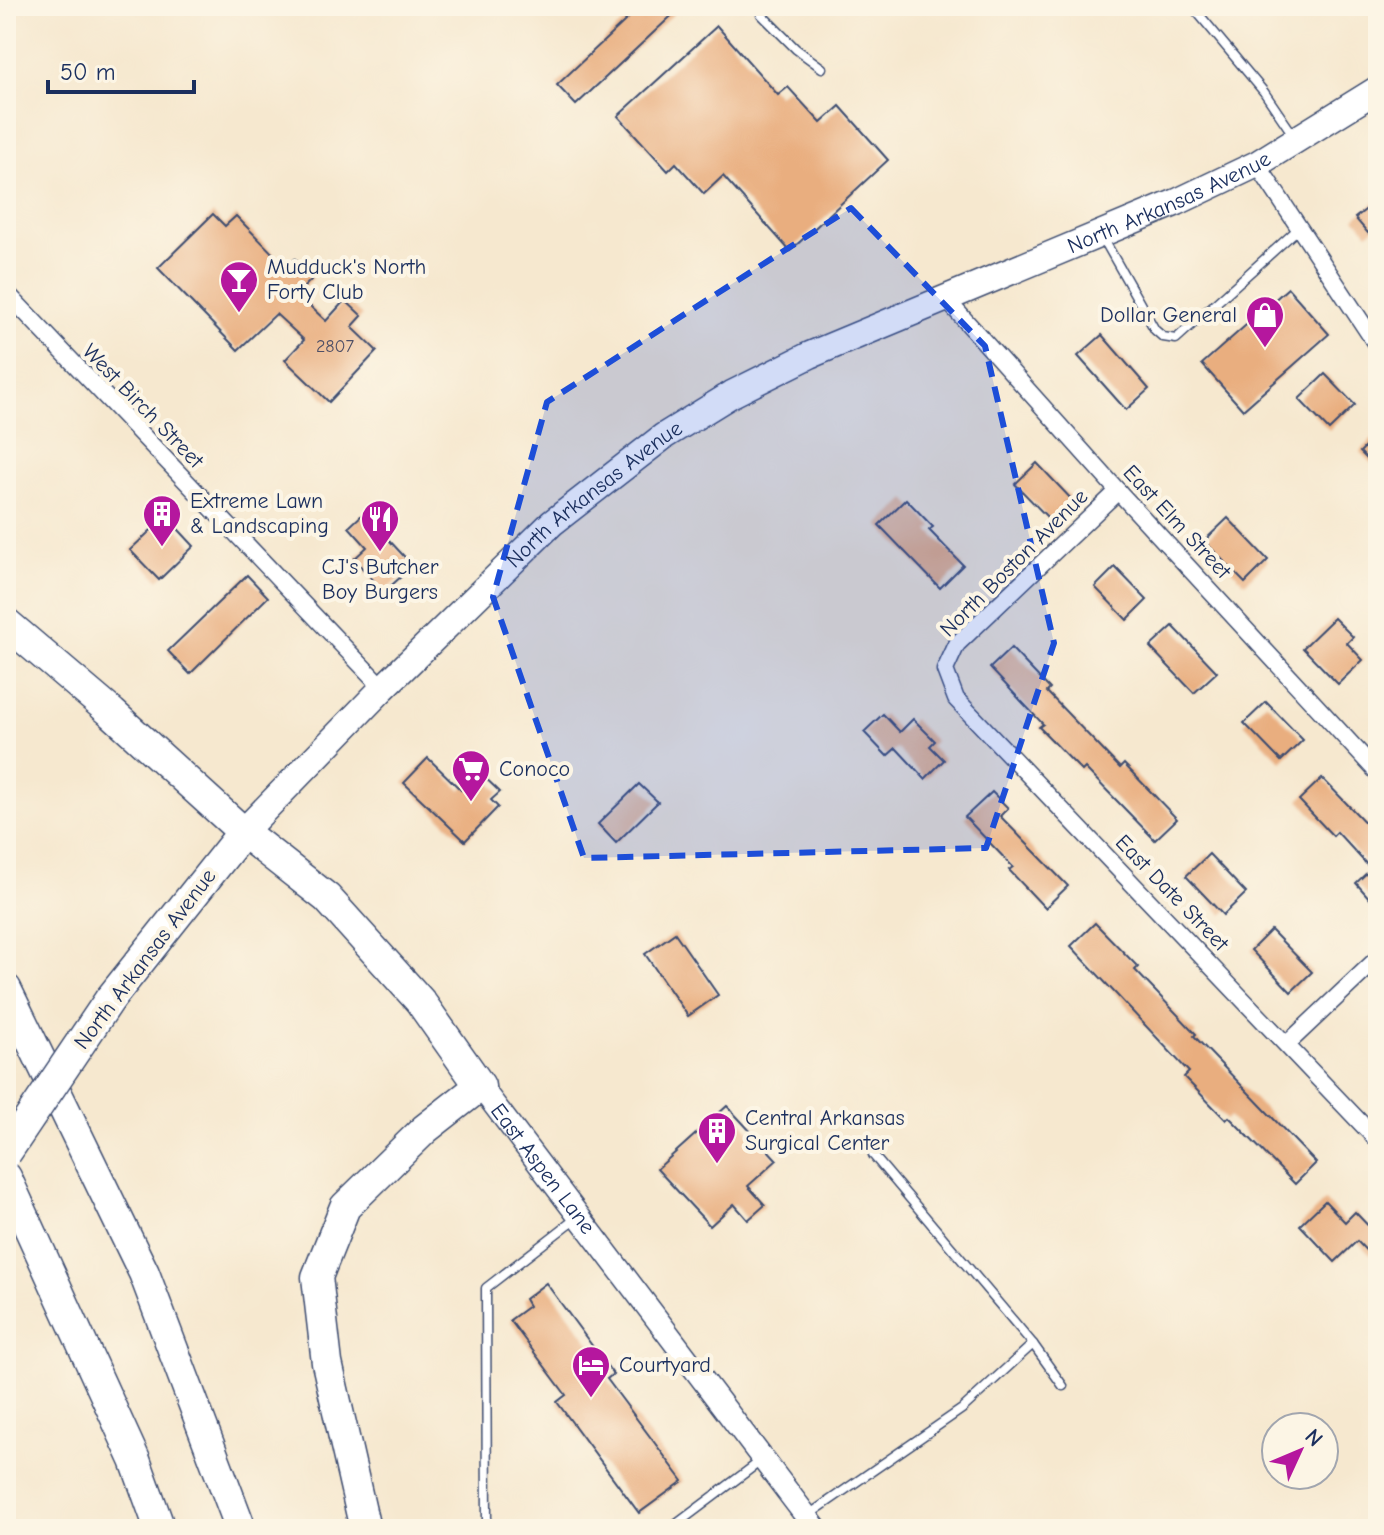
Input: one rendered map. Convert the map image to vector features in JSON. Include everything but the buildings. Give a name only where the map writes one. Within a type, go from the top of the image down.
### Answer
[{"type":"highway","name":"East Aspen Lane","points":[[6,623],[112,713],[243,832],[327,898],[420,1001],[480,1086]]},
{"type":"highway","name":"North Arkansas Avenue","points":[[6,1153],[110,999],[243,832]]},
{"type":"highway","points":[[6,989],[144,1273],[241,1529]]},
{"type":"highway","points":[[365,1529],[327,1363],[317,1277],[345,1207],[425,1129],[480,1086]]},
{"type":"highway","points":[[6,1177],[135,1460],[160,1529]]},
{"type":"main road","name":"North Arkansas Avenue","points":[[243,832],[383,688],[552,523],[664,436],[732,394],[810,355],[1100,234],[1257,164],[1378,89]]},
{"type":"street","points":[[1257,164],[1378,347]]},
{"type":"street","name":"West Birch Street","points":[[6,292],[383,688]]},
{"type":"street","name":"East Elm Street","points":[[946,299],[1378,773]]},
{"type":"street","name":"North Boston Avenue","points":[[945,670],[957,644],[1118,491]]},
{"type":"street","name":"East Date Street","points":[[945,670],[956,699],[1378,1141]]},
{"type":"street","points":[[1287,1044],[1378,958]]},
{"type":"street","name":"East Aspen Lane","points":[[480,1086],[811,1523]]},
{"type":"lane","points":[[1192,6],[1264,92],[1297,140]]},
{"type":"lane","points":[[761,14],[796,49],[822,68]]},
{"type":"lane","points":[[1100,234],[1155,330],[1163,337],[1176,339],[1299,228]]},
{"type":"lane","points":[[873,1155],[1033,1344],[1063,1386]]},
{"type":"lane","points":[[487,1529],[486,1288],[580,1216]]},
{"type":"lane","points":[[811,1523],[962,1409],[1033,1344]]},
{"type":"lane","points":[[670,1529],[764,1459]]},
{"type":"highlighted area","points":[[851,208],[985,346],[1054,643],[986,848],[584,858],[493,597],[547,402]]},
{"type":"place","name":"Mudduck's North Forty Club","points":[[239,314]]},
{"type":"place","name":"Dollar General","points":[[1265,349]]},
{"type":"place","name":"Extreme Lawn & Landscaping","points":[[162,548]]},
{"type":"place","name":"CJ's Butcher Boy Burgers","points":[[380,553]]},
{"type":"place","name":"Conoco","points":[[471,803]]},
{"type":"place","name":"Central Arkansas Surgical Center","points":[[717,1165]]},
{"type":"place","name":"Courtyard","points":[[591,1399]]}]
